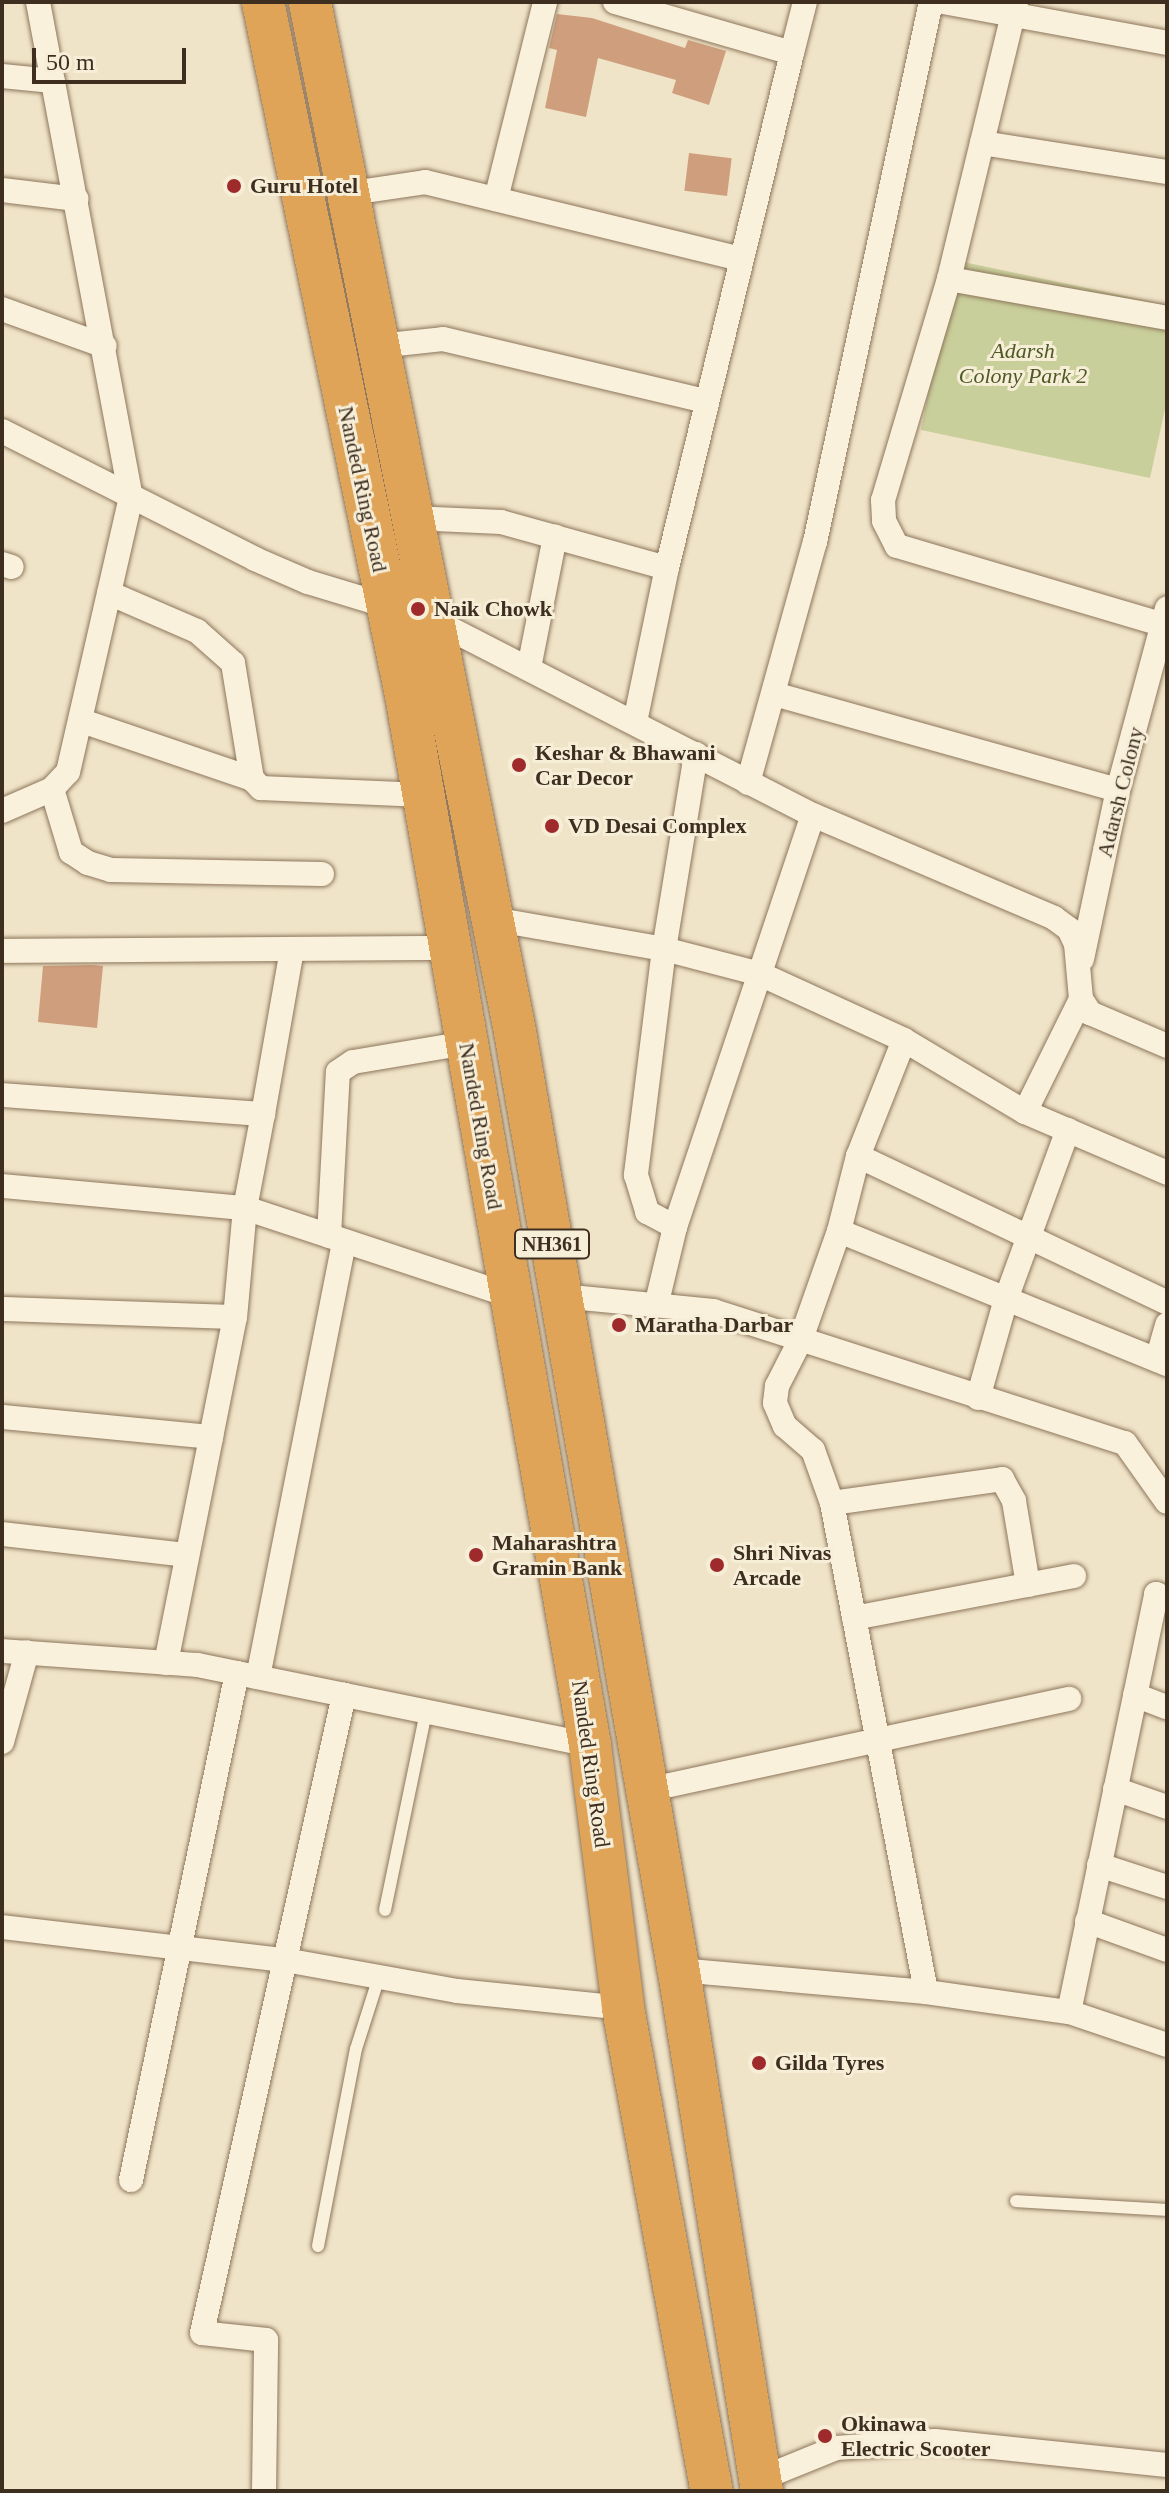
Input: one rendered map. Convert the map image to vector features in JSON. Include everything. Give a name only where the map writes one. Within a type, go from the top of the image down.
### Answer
[{"type":"highway","name":"Nanded Ring Road","points":[[263,2],[388,606],[423,795],[590,1745],[623,2008],[712,2491]]},
{"type":"highway","name":"NH361","points":[[310,2],[345,194],[492,919],[561,1296],[679,1970],[761,2485]]},
{"type":"street","points":[[2,811],[52,789],[68,772],[131,498],[105,346],[38,2]]},
{"type":"street","points":[[496,199],[545,2]]},
{"type":"street","points":[[615,2],[792,53]]},
{"type":"street","points":[[635,722],[706,401],[805,2]]},
{"type":"street","points":[[748,783],[815,542],[931,2]]},
{"type":"street","points":[[944,2],[1014,8],[1167,43]]},
{"type":"street","points":[[1014,8],[949,279],[883,500],[888,534],[897,546],[1165,617]]},
{"type":"street","points":[[2,76],[53,81]]},
{"type":"street","points":[[982,143],[1167,172]]},
{"type":"street","points":[[345,194],[425,182],[741,259]]},
{"type":"street","points":[[2,190],[76,199]]},
{"type":"street","points":[[949,279],[1167,318]]},
{"type":"street","points":[[2,309],[105,346]]},
{"type":"street","points":[[378,346],[443,339],[706,401]]},
{"type":"street","points":[[2,431],[131,498],[308,582],[433,620],[813,815],[1054,918],[1069,929],[1076,944],[1079,988],[1090,1013],[1167,1046]]},
{"type":"street","points":[[413,518],[501,522],[667,568]]},
{"type":"street","points":[[529,668],[555,537]]},
{"type":"street","points":[[109,593],[197,631],[233,663],[252,779]]},
{"type":"street","name":"Adarsh Colony","points":[[1025,1112],[1079,988],[1118,790],[1165,617]]},
{"type":"street","points":[[774,694],[1118,790]]},
{"type":"street","points":[[82,721],[252,779],[278,792],[423,795]]},
{"type":"street","points":[[675,1227],[647,1212],[636,1175],[664,949],[696,754]]},
{"type":"street","points":[[52,789],[71,852],[88,863],[111,870],[322,874]]},
{"type":"street","points":[[657,1302],[675,1227],[813,815]]},
{"type":"street","points":[[492,919],[664,949],[760,974],[904,1040],[1025,1112],[1167,1173]]},
{"type":"street","points":[[2,951],[450,948]]},
{"type":"street","points":[[166,1663],[235,1317],[245,1208],[292,950]]},
{"type":"street","points":[[904,1040],[858,1156],[839,1231],[801,1339],[777,1386],[775,1403],[785,1426],[813,1450],[832,1503],[926,1992]]},
{"type":"street","points":[[131,2180],[180,1948],[248,1675],[337,1238],[338,1072],[353,1062],[466,1043]]},
{"type":"street","points":[[2,1095],[263,1114]]},
{"type":"street","points":[[978,1398],[1006,1299],[1068,1130]]},
{"type":"street","points":[[858,1156],[1167,1303]]},
{"type":"street","points":[[2,1186],[245,1208],[511,1296]]},
{"type":"street","points":[[839,1231],[1162,1362],[1167,1324]]},
{"type":"street","points":[[561,1296],[657,1302],[713,1311],[1125,1443],[1167,1502]]},
{"type":"street","points":[[2,1309],[235,1317]]},
{"type":"street","points":[[2,1417],[211,1437]]},
{"type":"street","points":[[832,1503],[1002,1479],[1014,1501],[1028,1585]]},
{"type":"street","points":[[2,1534],[187,1555]]},
{"type":"street","points":[[854,1618],[1074,1576]]},
{"type":"street","points":[[1069,2012],[1156,1594],[1167,1599]]},
{"type":"street","points":[[2,1651],[166,1663],[248,1675],[590,1745]]},
{"type":"street","points":[[2,1742],[27,1652]]},
{"type":"street","points":[[264,2491],[266,2340],[202,2333],[344,1695]]},
{"type":"street","points":[[1135,1695],[1167,1707]]},
{"type":"street","points":[[647,1790],[1069,1699]]},
{"type":"street","points":[[1115,1789],[1167,1807]]},
{"type":"street","points":[[1099,1865],[1167,1887]]},
{"type":"street","points":[[1087,1921],[1167,1950]]},
{"type":"street","points":[[2,1927],[285,1960],[457,1991],[623,2008]]},
{"type":"street","points":[[679,1970],[926,1992],[1069,2012],[1167,2045]]},
{"type":"street","points":[[761,2485],[836,2448],[935,2441],[1167,2465]]},
{"type":"lane","points":[[385,1910],[426,1712]]},
{"type":"lane","points":[[318,2246],[356,2049],[379,1977]]},
{"type":"lane","points":[[1016,2201],[1167,2210]]},
{"type":"green space","name":"Adarsh Colony Park 2","points":[[954,260],[1167,305],[1167,400],[1150,478],[921,430]]},
{"type":"building","points":[[557,14],[592,18],[685,48],[688,40],[726,51],[709,105],[672,93],[676,80],[598,58],[586,117],[545,108],[557,50],[549,48]]},
{"type":"building","points":[[689,153],[732,158],[727,196],[684,191]]},
{"type":"building","points":[[43,966],[103,966],[97,1028],[38,1022]]},
{"type":"place","name":"Guru Hotel","points":[[234,186]]},
{"type":"place","name":"Naik Chowk","points":[[418,609]]},
{"type":"place","name":"Keshar & Bhawani Car Decor","points":[[519,765]]},
{"type":"place","name":"VD Desai Complex","points":[[552,826]]},
{"type":"place","name":"Maratha Darbar","points":[[619,1325]]},
{"type":"place","name":"Maharashtra Gramin Bank","points":[[476,1555]]},
{"type":"place","name":"Shri Nivas Arcade","points":[[717,1565]]},
{"type":"place","name":"Gilda Tyres","points":[[759,2063]]},
{"type":"place","name":"Okinawa Electric Scooter","points":[[825,2436]]}]
